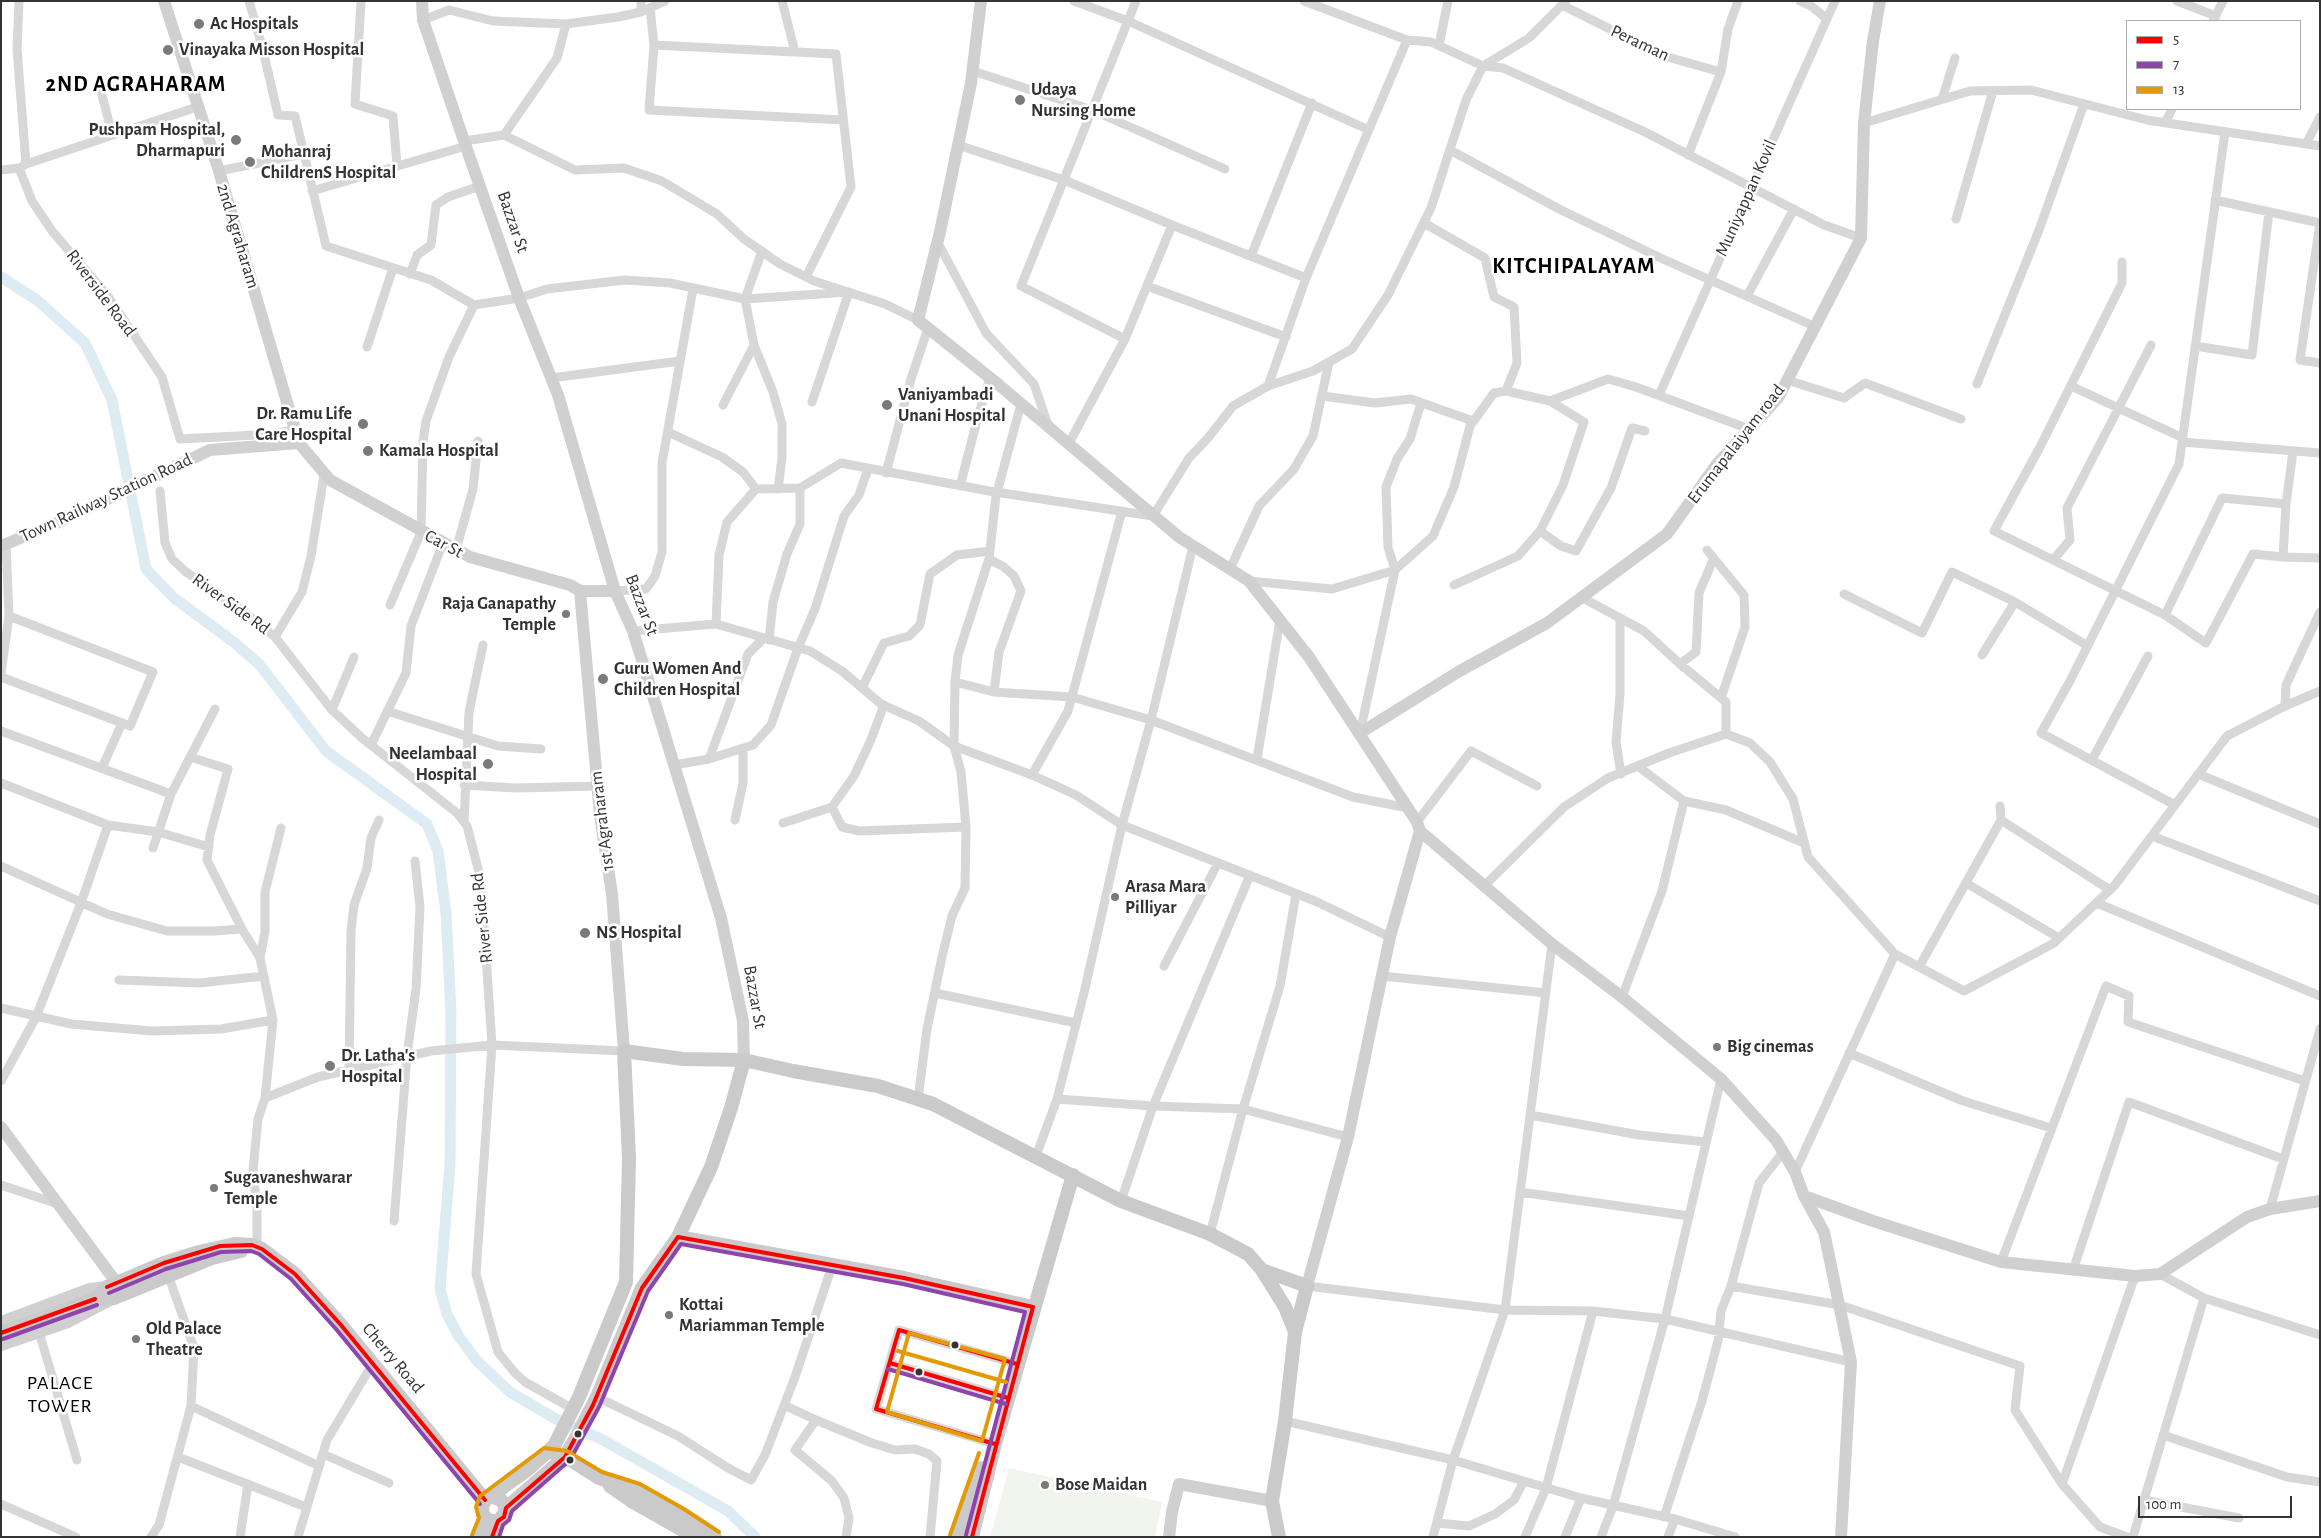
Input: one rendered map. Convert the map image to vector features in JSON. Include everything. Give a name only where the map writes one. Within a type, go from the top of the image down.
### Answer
[{"type":"main road","name":"2nd Agraharam","points":[[164,1],[218,171],[299,443]]},
{"type":"main road","points":[[411,1],[423,20]]},
{"type":"main road","name":"Bazzar St","points":[[422,1],[423,20],[519,298],[551,378],[615,591],[633,631],[721,918],[743,1021],[744,1060],[731,1108],[711,1167],[678,1237],[642,1288],[595,1401],[565,1457]]},
{"type":"main road","points":[[981,1],[973,71],[923,324],[990,378],[1178,537],[1249,581],[1309,657],[1360,733],[1419,827],[1552,944],[1622,997],[1721,1079],[1776,1140],[1795,1172],[1804,1196],[1824,1232],[1851,1362],[1841,1537]]},
{"type":"main road","name":"Erumapalaiyam road","points":[[1360,733],[1458,672],[1547,623],[1667,534],[1717,464],[1778,398],[1861,238],[1864,123],[1873,41],[1880,1]]},
{"type":"main road","name":"Car St","points":[[299,443],[324,475],[421,532],[470,557],[570,584],[580,591],[615,591]]},
{"type":"main road","name":"Town Railway Station Road","points":[[3,545],[59,522],[210,450],[299,443]]},
{"type":"main road","name":"1st Agraharam","points":[[580,591],[598,786],[612,894],[624,1051]]},
{"type":"main road","points":[[1279,1537],[1272,1501],[1285,1421],[1295,1332],[1348,1137],[1390,936],[1419,827]]},
{"type":"main road","points":[[492,1537],[492,1520],[482,1507],[489,1499],[527,1470],[549,1450],[576,1403],[626,1282],[629,1158],[624,1051],[683,1059],[744,1060],[878,1086],[933,1104],[1121,1201],[1210,1234],[1248,1254],[1262,1270],[1285,1307],[1295,1332]]},
{"type":"main road","points":[[1,1127],[58,1204],[116,1290]]},
{"type":"main road","points":[[972,1537],[1017,1364],[1073,1175]]},
{"type":"main road","points":[[1804,1196],[1873,1221],[2001,1262],[2135,1276],[2160,1274],[2247,1217],[2270,1209],[2320,1201]]},
{"type":"main road","points":[[678,1237],[904,1278],[1033,1307]]},
{"type":"main road","points":[[1,1334],[95,1299],[166,1269],[230,1253],[260,1248]]},
{"type":"main road","name":"Cherry Road","points":[[260,1248],[295,1274],[489,1499]]},
{"type":"main road","points":[[1262,1270],[1307,1286]]},
{"type":"main road","points":[[626,1282],[642,1288]]},
{"type":"main road","points":[[1,1322],[90,1289],[116,1290]]},
{"type":"main road","points":[[1,1345],[68,1322],[116,1290]]},
{"type":"main road","points":[[549,1450],[636,1496],[681,1514],[715,1537]]},
{"type":"main road","points":[[478,1537],[492,1520],[504,1517],[506,1508],[565,1457]]},
{"type":"main road","points":[[956,1537],[982,1464]]},
{"type":"main road","points":[[1169,1537],[1172,1512],[1179,1484],[1272,1501]]},
{"type":"main road","points":[[636,1496],[695,1537]]},
{"type":"main road","points":[[489,1499],[500,1499],[506,1508]]},
{"type":"street","name":"Riverside Road","points":[[19,1],[17,49],[22,166],[32,201],[52,231],[107,295],[162,377],[180,439],[275,434],[296,429]]},
{"type":"street","points":[[249,1],[262,46],[278,115],[295,116],[326,246],[431,280],[474,304],[519,298],[547,289],[624,280],[670,284],[745,299],[848,292]]},
{"type":"street","points":[[361,1],[355,104],[393,116],[397,166]]},
{"type":"street","points":[[641,1],[646,10],[654,45],[649,110],[843,120]]},
{"type":"street","points":[[423,20],[449,10],[492,21],[566,24],[618,17],[646,10],[665,1]]},
{"type":"street","points":[[782,1],[795,52]]},
{"type":"street","points":[[1074,1],[1128,21],[1369,130]]},
{"type":"street","points":[[1125,339],[1021,286],[1136,1]]},
{"type":"street","points":[[1304,1],[1407,40],[1431,42],[1483,66],[1503,68],[1646,132],[1824,225],[1861,238]]},
{"type":"street","points":[[1439,45],[1448,1]]},
{"type":"street","points":[[1688,155],[1721,72],[1728,29],[1738,1]]},
{"type":"street","points":[[1800,1],[1811,6],[1827,20]]},
{"type":"street","name":"Muniyappan Kovil","points":[[1659,395],[1835,1]]},
{"type":"street","points":[[2177,1],[2215,19],[2223,1]]},
{"type":"street","points":[[716,624],[719,555],[727,522],[756,489],[800,488],[841,463],[960,486],[1152,516],[1189,458],[1208,438],[1233,406],[1268,386],[1313,371],[1352,349],[1388,294],[1431,208],[1466,100],[1483,66],[1529,38],[1564,3]]},
{"type":"street","name":"Peraman","points":[[1564,3],[1664,56],[1721,72]]},
{"type":"street","points":[[504,135],[556,58],[566,24]]},
{"type":"street","points":[[1268,386],[1306,278],[1407,40]]},
{"type":"street","points":[[654,45],[836,54],[851,187],[806,277]]},
{"type":"street","points":[[1942,100],[1955,58]]},
{"type":"street","points":[[973,71],[1092,110],[1225,169]]},
{"type":"street","points":[[1864,123],[1970,91],[2031,90],[2165,123],[2320,146]]},
{"type":"street","points":[[1956,219],[1993,91]]},
{"type":"street","points":[[102,92],[112,134]]},
{"type":"street","points":[[1250,256],[1312,103]]},
{"type":"street","points":[[1977,384],[2039,230],[2084,104]]},
{"type":"street","points":[[1,170],[22,166],[112,134],[197,107]]},
{"type":"street","points":[[2165,123],[2172,110]]},
{"type":"street","points":[[2306,144],[2320,117]]},
{"type":"street","points":[[2175,805],[2041,733],[2088,646],[2179,464],[2225,132]]},
{"type":"street","points":[[312,191],[441,155],[465,144],[504,135],[575,170],[624,168],[662,181],[718,214],[744,238],[780,264],[806,277],[885,304],[923,324],[886,473]]},
{"type":"street","points":[[958,145],[1064,180],[1306,278]]},
{"type":"street","points":[[1450,150],[1559,209],[1710,280],[1816,327]]},
{"type":"street","points":[[218,171],[303,154]]},
{"type":"street","points":[[410,274],[416,255],[431,245],[436,205],[448,197],[480,186]]},
{"type":"street","points":[[2216,200],[2320,223],[2300,360],[2320,364]]},
{"type":"street","points":[[1747,296],[1794,209]]},
{"type":"street","points":[[2195,346],[2252,355],[2269,212]]},
{"type":"street","points":[[1424,223],[1485,258],[1494,297],[1514,307],[1517,363],[1506,391]]},
{"type":"street","points":[[1068,445],[1125,339],[1172,225]]},
{"type":"street","points":[[938,242],[986,333],[1034,384],[1049,429]]},
{"type":"street","points":[[762,251],[745,299],[754,345],[773,392],[782,424],[782,458],[778,488]]},
{"type":"street","points":[[2122,262],[2122,283],[2071,386],[1994,531],[2165,616],[2206,642],[2253,554],[2320,558]]},
{"type":"street","points":[[367,347],[393,268]]},
{"type":"street","points":[[1147,286],[1286,337]]},
{"type":"street","points":[[615,591],[646,588],[655,576],[662,552],[662,463],[693,289]]},
{"type":"street","points":[[812,402],[848,292]]},
{"type":"street","points":[[390,605],[421,532],[422,442],[426,421],[449,357],[474,304]]},
{"type":"street","points":[[723,405],[754,345]]},
{"type":"street","points":[[2053,560],[2070,540],[2067,508],[2151,345]]},
{"type":"street","points":[[551,378],[680,361]]},
{"type":"street","points":[[1230,569],[1259,506],[1294,469],[1313,436],[1329,362]]},
{"type":"street","points":[[960,486],[990,378]]},
{"type":"street","points":[[1550,401],[1608,379],[1659,395],[1749,429]]},
{"type":"street","points":[[1787,380],[1844,398],[1865,383],[1961,419]]},
{"type":"street","points":[[2071,386],[2183,440],[2320,453]]},
{"type":"street","points":[[1249,581],[1332,589],[1394,570],[1433,536],[1454,487],[1470,426],[1494,393],[1506,391],[1550,401],[1584,422],[1563,485],[1540,531],[1518,556],[1454,585]]},
{"type":"street","points":[[1322,396],[1375,403],[1411,399],[1473,421]]},
{"type":"street","points":[[1360,733],[1394,570],[1388,547],[1386,487],[1397,459],[1410,440],[1421,403]]},
{"type":"street","points":[[918,1099],[927,1029],[952,916],[965,888],[966,827],[962,772],[954,746],[955,682],[958,655],[990,555],[997,492],[1021,404]]},
{"type":"street","points":[[1540,531],[1561,546],[1576,551],[1611,488],[1632,428],[1645,431]]},
{"type":"street","points":[[668,432],[722,456],[743,472],[756,489]]},
{"type":"street","points":[[456,550],[473,489],[478,441]]},
{"type":"street","points":[[2283,557],[2286,504],[2294,451]]},
{"type":"street","points":[[674,765],[709,759],[753,745],[771,725],[798,648],[815,609],[844,516],[859,495],[868,469]]},
{"type":"street","points":[[276,637],[302,592],[311,556],[324,475]]},
{"type":"street","points":[[709,759],[748,654],[767,639],[774,602],[787,554],[800,524],[800,488]]},
{"type":"street","name":"River Side Rd","points":[[160,491],[165,543],[172,559],[186,572],[276,637],[332,710],[370,745],[457,814],[467,826],[481,880],[492,1045],[476,1274],[498,1352],[525,1382],[576,1403]]},
{"type":"street","points":[[2165,616],[2222,498],[2286,504]]},
{"type":"street","points":[[1032,775],[1068,711],[1122,511]]},
{"type":"street","points":[[370,745],[406,673],[411,626],[443,543]]},
{"type":"street","points":[[1,672],[8,616],[3,545]]},
{"type":"street","points":[[1036,1156],[1057,1099],[1122,825],[1151,720],[1193,546]]},
{"type":"street","points":[[1707,550],[1744,595],[1745,626],[1721,698]]},
{"type":"street","points":[[862,688],[884,643],[909,636],[920,624],[930,574],[957,555],[990,555],[1014,576],[1020,591],[999,652],[994,692]]},
{"type":"street","points":[[1680,664],[1696,652],[1699,593],[1714,560]]},
{"type":"street","points":[[1844,594],[1922,633],[1952,572],[2015,602],[2088,646]]},
{"type":"street","points":[[1581,597],[1644,631],[1726,702],[1726,734]]},
{"type":"street","points":[[1982,655],[2015,602]]},
{"type":"street","points":[[2284,706],[2286,685],[2320,612]]},
{"type":"street","points":[[1,677],[130,726],[153,672],[8,616]]},
{"type":"street","points":[[1620,618],[1620,694],[1616,742],[1620,774]]},
{"type":"street","points":[[1257,759],[1280,620]]},
{"type":"street","points":[[633,631],[716,624],[810,651],[842,671],[884,705],[919,721],[954,746],[1032,775],[1076,795],[1122,825],[1296,894],[1390,936]]},
{"type":"street","points":[[464,822],[464,785],[469,712],[483,645]]},
{"type":"street","points":[[2092,760],[2148,656]]},
{"type":"street","points":[[332,710],[354,657]]},
{"type":"street","points":[[955,682],[994,692],[1072,697],[1151,720],[1353,797],[1408,808]]},
{"type":"street","points":[[1484,886],[1564,807],[1608,778],[1639,767],[1669,753],[1726,734],[1750,742],[1770,762],[1793,799],[1808,857],[1895,954],[1964,991],[2054,943],[2097,903],[2110,890],[2227,736],[2284,706],[2320,691]]},
{"type":"street","points":[[783,823],[832,806],[854,776],[870,742],[884,705]]},
{"type":"street","points":[[153,848],[170,794],[215,709]]},
{"type":"street","points":[[387,711],[467,738],[498,746],[541,749]]},
{"type":"street","points":[[102,768],[122,723]]},
{"type":"street","points":[[1,731],[170,794]]},
{"type":"street","points":[[735,820],[743,783],[743,748]]},
{"type":"street","points":[[1419,827],[1471,751],[1537,786]]},
{"type":"street","points":[[190,757],[228,769],[207,860],[242,929],[260,958],[273,1020],[265,1098],[258,1119],[253,1170],[260,1248]]},
{"type":"street","points":[[1639,767],[1684,801],[1726,810],[1804,843]]},
{"type":"street","points":[[2198,774],[2320,824]]},
{"type":"street","points":[[1,783],[108,825],[158,832],[209,848]]},
{"type":"street","points":[[464,785],[516,788],[598,786]]},
{"type":"street","points":[[1622,997],[1662,891],[1684,801]]},
{"type":"street","points":[[832,806],[842,827],[859,830],[966,827]]},
{"type":"street","points":[[1920,967],[2000,820],[2000,806]]},
{"type":"street","points":[[349,1069],[351,931],[354,906],[366,868],[371,838],[379,820]]},
{"type":"street","points":[[2000,820],[2110,890]]},
{"type":"street","points":[[1,1081],[36,1017],[81,903],[108,825]]},
{"type":"street","points":[[260,958],[265,932],[266,892],[281,828]]},
{"type":"street","points":[[2152,836],[2320,901]]},
{"type":"street","points":[[394,1221],[408,1056],[416,989],[420,907],[415,861]]},
{"type":"street","points":[[1164,966],[1218,863]]},
{"type":"street","points":[[1,866],[107,914],[168,931],[242,929]]},
{"type":"street","points":[[1121,1201],[1153,1106],[1250,875]]},
{"type":"street","points":[[1966,883],[2060,938]]},
{"type":"street","points":[[1210,1234],[1243,1109],[1280,986],[1296,894]]},
{"type":"street","points":[[2097,903],[2320,996]]},
{"type":"street","points":[[1433,1537],[1453,1460],[1505,1310],[1552,944]]},
{"type":"street","points":[[1795,1172],[1895,954]]},
{"type":"street","points":[[119,980],[199,983],[264,976]]},
{"type":"street","points":[[1382,976],[1546,993]]},
{"type":"street","points":[[2001,1262],[2106,986],[2129,996],[2128,1022],[2305,1081]]},
{"type":"street","points":[[935,993],[1076,1023]]},
{"type":"street","points":[[1,1008],[71,1024],[152,1031],[222,1029],[273,1020]]},
{"type":"street","points":[[2270,1209],[2320,1029]]},
{"type":"street","points":[[265,1098],[318,1077],[431,1051],[492,1045],[624,1051]]},
{"type":"street","points":[[1849,1054],[1963,1101],[2052,1128]]},
{"type":"street","points":[[1601,1537],[1613,1506],[1665,1319],[1721,1079]]},
{"type":"street","points":[[1057,1099],[1153,1106],[1243,1109],[1348,1137]]},
{"type":"street","points":[[2073,1270],[2130,1102],[2283,1159]]},
{"type":"street","points":[[1530,1115],[1639,1136],[1706,1142]]},
{"type":"street","points":[[1664,1517],[1702,1401],[1720,1331],[1721,1311],[1731,1286],[1759,1182],[1783,1152]]},
{"type":"street","points":[[1,1184],[58,1204]]},
{"type":"street","points":[[1520,1192],[1689,1216]]},
{"type":"street","points":[[595,1401],[678,1436],[728,1468],[751,1480],[764,1455],[784,1405],[832,1266]]},
{"type":"street","points":[[150,1537],[159,1525],[191,1406],[194,1348],[166,1269]]},
{"type":"street","points":[[2160,1274],[2204,1298],[2320,1335]]},
{"type":"street","points":[[2062,1484],[2135,1276]]},
{"type":"street","points":[[1307,1286],[1505,1310],[1593,1311],[1665,1319],[1851,1362]]},
{"type":"street","points":[[1731,1286],[1840,1305],[2020,1366],[2015,1410],[2062,1484],[2100,1527],[2127,1537]]},
{"type":"street","points":[[2133,1537],[2204,1298]]},
{"type":"street","points":[[1525,1537],[1546,1488],[1593,1311]]},
{"type":"street","points":[[995,1444],[876,1409],[899,1330],[1017,1364]]},
{"type":"street","points":[[39,1332],[77,1460]]},
{"type":"street","points":[[890,1363],[1008,1398]]},
{"type":"street","points":[[298,1537],[327,1440],[373,1364]]},
{"type":"street","points":[[784,1405],[872,1443],[895,1450],[915,1449],[929,1454],[937,1461],[930,1537]]},
{"type":"street","points":[[191,1406],[319,1466]]},
{"type":"street","points":[[816,1420],[795,1450],[832,1481],[844,1498],[849,1518],[846,1537]]},
{"type":"street","points":[[1285,1421],[1453,1460],[1581,1498],[1674,1519],[1721,1535],[1735,1537]]},
{"type":"street","points":[[2164,1435],[2287,1477],[2320,1482]]},
{"type":"street","points":[[323,1454],[389,1484]]},
{"type":"street","points":[[178,1457],[306,1507]]},
{"type":"street","points":[[1437,1523],[1468,1526],[1486,1518],[1514,1500],[1524,1481]]},
{"type":"street","points":[[240,1537],[248,1484]]},
{"type":"street","points":[[1564,1537],[1581,1498]]},
{"type":"street","points":[[2144,1500],[2239,1518]]},
{"type":"street","points":[[1,1504],[76,1537]]},
{"type":"street","points":[[1668,1537],[1674,1519]]},
{"type":"shaded area","name":"Bose Maidan","points":[[1009,1468],[1162,1502],[1155,1537],[990,1537]]},
{"type":"waterway","points":[[1,277],[37,300],[85,343],[112,400],[146,569],[174,598],[235,643],[260,665],[326,751],[427,824],[438,851],[446,913],[451,1012],[450,1164],[440,1289],[447,1314],[459,1337],[477,1361],[510,1392],[554,1418],[603,1440],[728,1511],[755,1537]]},
{"type":"transit line","name":"5","points":[[492,1537],[498,1521],[504,1517],[506,1508],[565,1457],[593,1405],[642,1288],[678,1237],[904,1278],[1033,1307],[972,1537]]},
{"type":"transit line","name":"7","points":[[499,1537],[503,1525],[509,1520],[512,1511],[570,1460],[599,1407],[648,1291],[681,1244],[903,1284],[1025,1312],[966,1535]]},
{"type":"transit line","name":"5","points":[[107,1287],[164,1263],[220,1246],[252,1245],[262,1249],[295,1274],[341,1325],[485,1500]]},
{"type":"transit line","name":"7","points":[[109,1293],[166,1269],[221,1252],[251,1251],[259,1254],[291,1279],[336,1329],[480,1504]]},
{"type":"transit line","name":"5","points":[[1,1333],[95,1299]]},
{"type":"transit line","name":"7","points":[[3,1339],[97,1305]]},
{"type":"transit line","name":"5","points":[[995,1444],[876,1409],[899,1330],[1017,1364]]},
{"type":"transit line","name":"13","points":[[909,1333],[1005,1359],[982,1441],[887,1412],[909,1333]]},
{"type":"transit line","name":"13","points":[[898,1351],[1006,1382]]},
{"type":"transit line","name":"5","points":[[890,1363],[1008,1398]]},
{"type":"transit line","name":"7","points":[[888,1369],[1006,1404]]},
{"type":"transit line","name":"13","points":[[472,1535],[479,1518],[476,1507],[480,1496],[544,1448],[567,1451],[602,1472],[640,1484],[719,1532]]},
{"type":"transit line","name":"13","points":[[950,1535],[979,1453]]},
{"type":"place","name":"Ac Hospitals","points":[[199,24]]},
{"type":"place","name":"Vinayaka Misson Hospital","points":[[168,50]]},
{"type":"place","name":"Udaya Nursing Home","points":[[1020,100]]},
{"type":"place","name":"Pushpam Hospital, Dharmapuri","points":[[236,140]]},
{"type":"place","name":"Mohanraj ChildrenS Hospital","points":[[250,162]]},
{"type":"place","name":"Vaniyambadi Unani Hospital","points":[[887,405]]},
{"type":"place","name":"Dr. Ramu Life Care Hospital","points":[[363,424]]},
{"type":"place","name":"Kamala Hospital","points":[[368,451]]},
{"type":"place","name":"Raja Ganapathy Temple","points":[[566,614]]},
{"type":"place","name":"Guru Women And Children Hospital","points":[[603,679]]},
{"type":"place","name":"Neelambaal Hospital","points":[[488,764]]},
{"type":"place","name":"Arasa Mara Pilliyar","points":[[1115,897]]},
{"type":"place","name":"NS Hospital","points":[[585,933]]},
{"type":"place","name":"Big cinemas","points":[[1717,1047]]},
{"type":"place","name":"Dr. Latha's Hospital","points":[[330,1066]]},
{"type":"place","name":"Sugavaneshwarar Temple","points":[[214,1188]]},
{"type":"place","name":"Kottai Mariamman Temple","points":[[669,1315]]},
{"type":"place","name":"Old Palace Theatre","points":[[136,1339]]},
{"type":"place","name":"Bose Maidan","points":[[1045,1485]]},
{"type":"district","name":"2ND AGRAHARAM","points":[[136,84]]},
{"type":"district","name":"KITCHIPALAYAM","points":[[1574,266]]},
{"type":"district","name":"PALACE TOWER","points":[[60,1394]]}]
